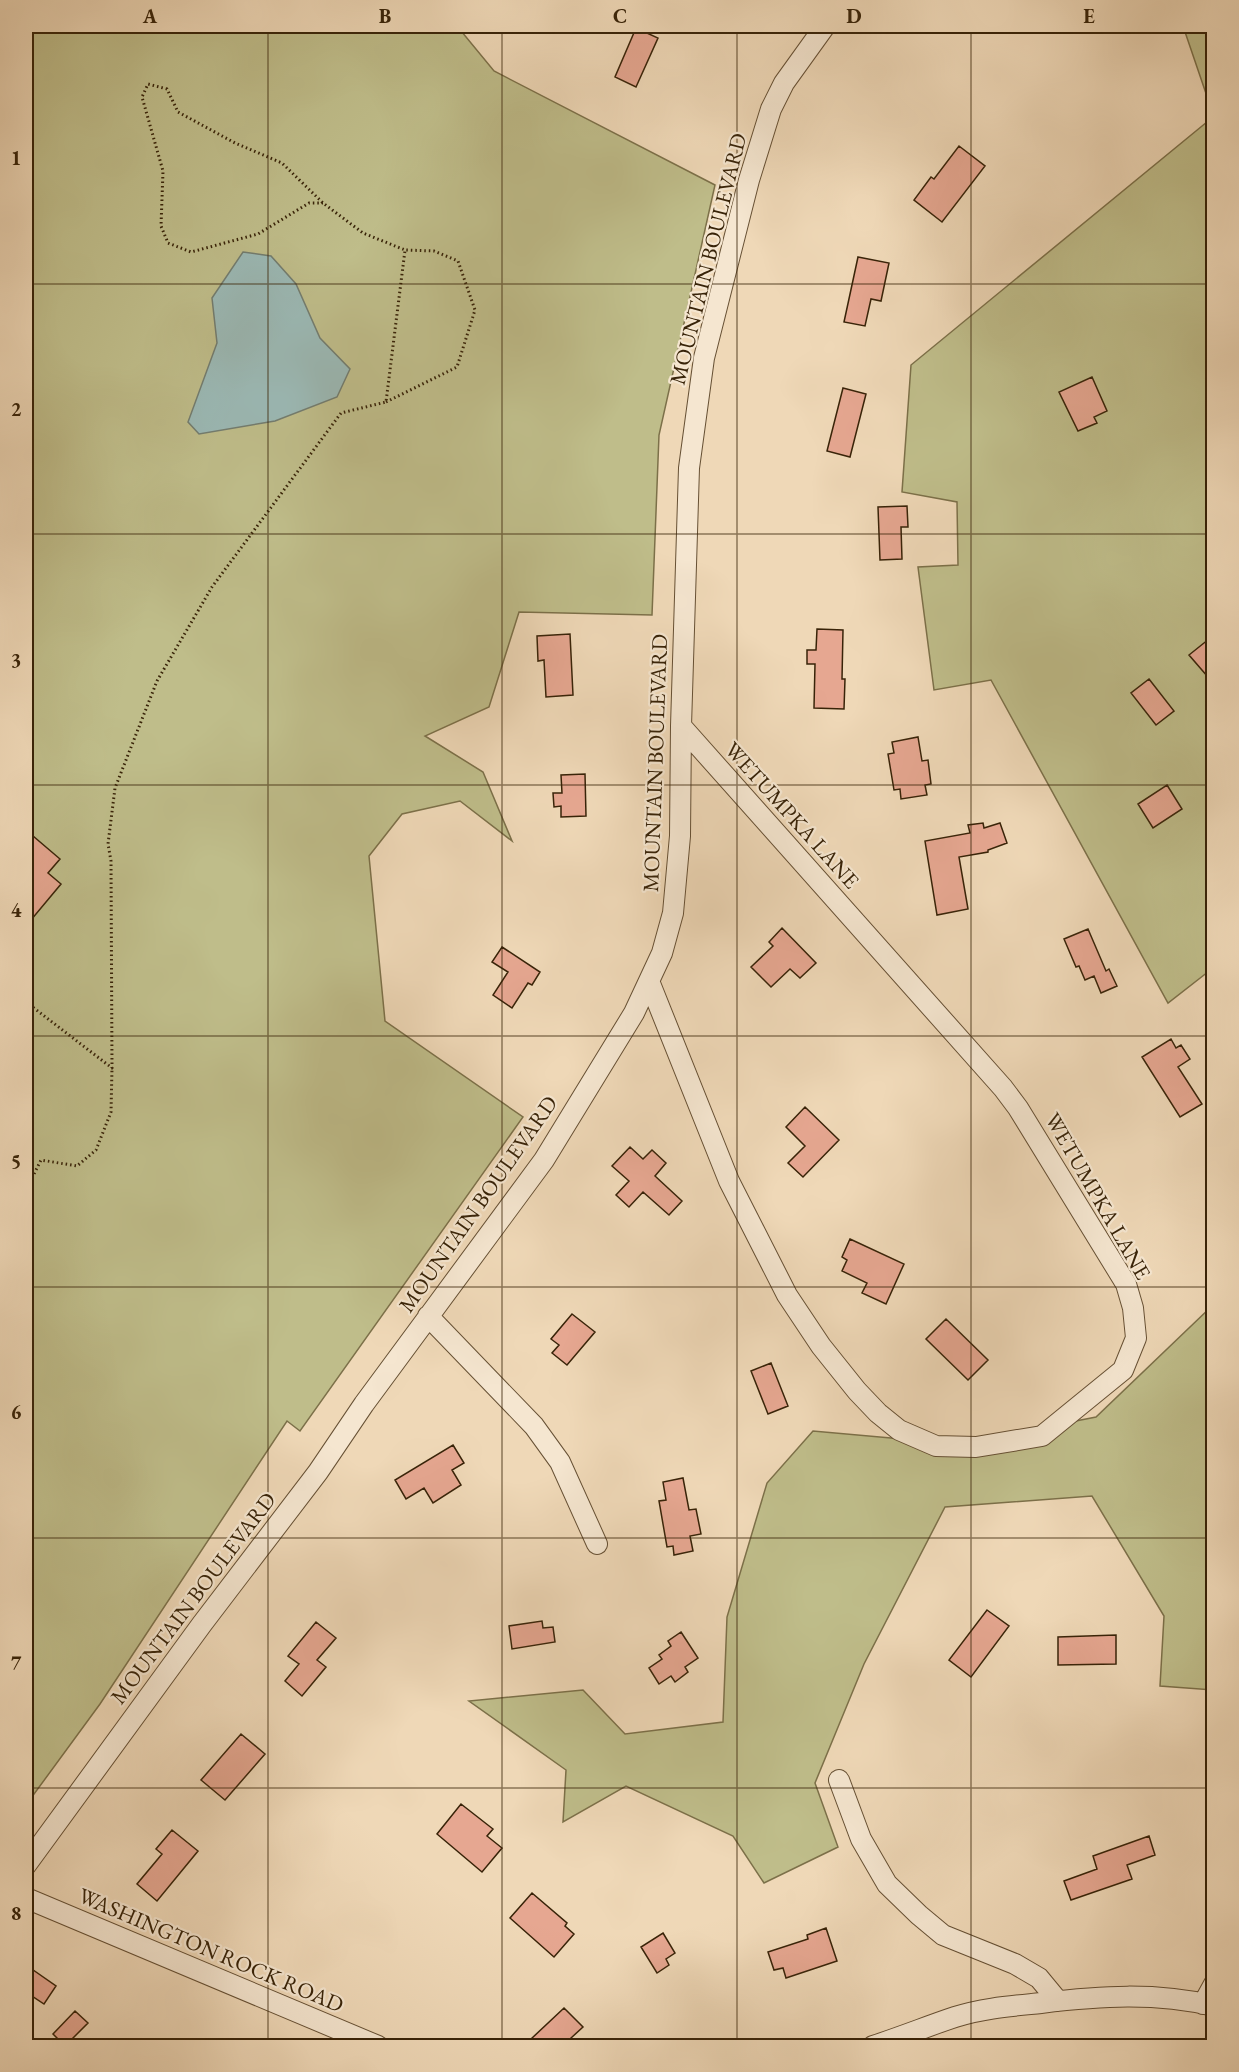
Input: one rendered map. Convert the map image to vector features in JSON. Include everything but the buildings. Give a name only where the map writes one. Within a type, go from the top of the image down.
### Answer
[{"type":"street","name":"MOUNTAIN BOULEVARD","points":[[26,1865],[202,1624],[318,1472],[428,1316],[544,1160],[634,1014],[662,953],[673,913],[680,836],[689,468],[704,358],[749,180],[771,109],[784,83],[825,26]]},
{"type":"street","name":"WETUMPKA LANE","points":[[649,981],[729,1181],[788,1295],[821,1346],[856,1391],[878,1413],[899,1430],[936,1446],[976,1447],[1002,1444],[1042,1436],[1123,1370],[1136,1338],[1133,1308],[1126,1284],[1018,1108],[1003,1088],[681,726]]},
{"type":"street","points":[[428,1316],[534,1426],[560,1462],[597,1544]]},
{"type":"street","points":[[839,1780],[861,1839],[887,1884],[919,1916],[943,1935],[1015,1964],[1039,1978],[1058,2001]]},
{"type":"street","name":"WASHINGTON ROCK ROAD","points":[[26,1898],[378,2046]]},
{"type":"street","points":[[873,2046],[956,2017],[996,2008],[1087,1997],[1124,1996],[1164,1997],[1208,2005],[1214,1984]]},
{"type":"path","points":[[26,1190],[41,1160],[77,1166],[96,1150],[111,1112],[111,861],[108,844],[115,788],[157,681],[212,587],[341,413],[386,402],[457,367],[475,310],[458,261],[434,252],[405,250],[363,233],[322,203],[282,163],[235,143],[178,112],[167,90],[148,84],[142,97],[163,171],[161,226],[168,243],[191,252],[258,234],[309,203],[322,203]]},
{"type":"path","points":[[386,402],[405,250]]},
{"type":"path","points":[[26,1002],[112,1068]]},
{"type":"path","points":[[26,1205],[32,1224],[26,1246]]},
{"type":"shaded area","points":[[26,26],[457,26],[494,71],[715,185],[659,435],[652,615],[519,612],[489,707],[425,736],[483,772],[512,841],[460,801],[402,814],[369,856],[385,1021],[523,1117],[300,1431],[287,1421],[100,1704],[26,1805]]},
{"type":"shaded area","points":[[1183,26],[1213,26],[1213,114]]},
{"type":"shaded area","points":[[1213,117],[1213,968],[1168,1003],[991,680],[934,690],[918,567],[958,565],[957,502],[902,492],[911,365]]},
{"type":"shaded area","points":[[1213,1305],[1213,1690],[1160,1686],[1164,1616],[1092,1496],[945,1507],[864,1664],[815,1783],[838,1847],[764,1883],[733,1836],[626,1786],[563,1822],[566,1770],[469,1701],[583,1690],[625,1734],[723,1722],[727,1617],[767,1483],[813,1431],[958,1444],[1096,1417]]},
{"type":"water","points":[[243,252],[271,256],[296,284],[320,338],[350,369],[337,397],[275,421],[199,434],[188,422],[217,343],[212,298]]}]
